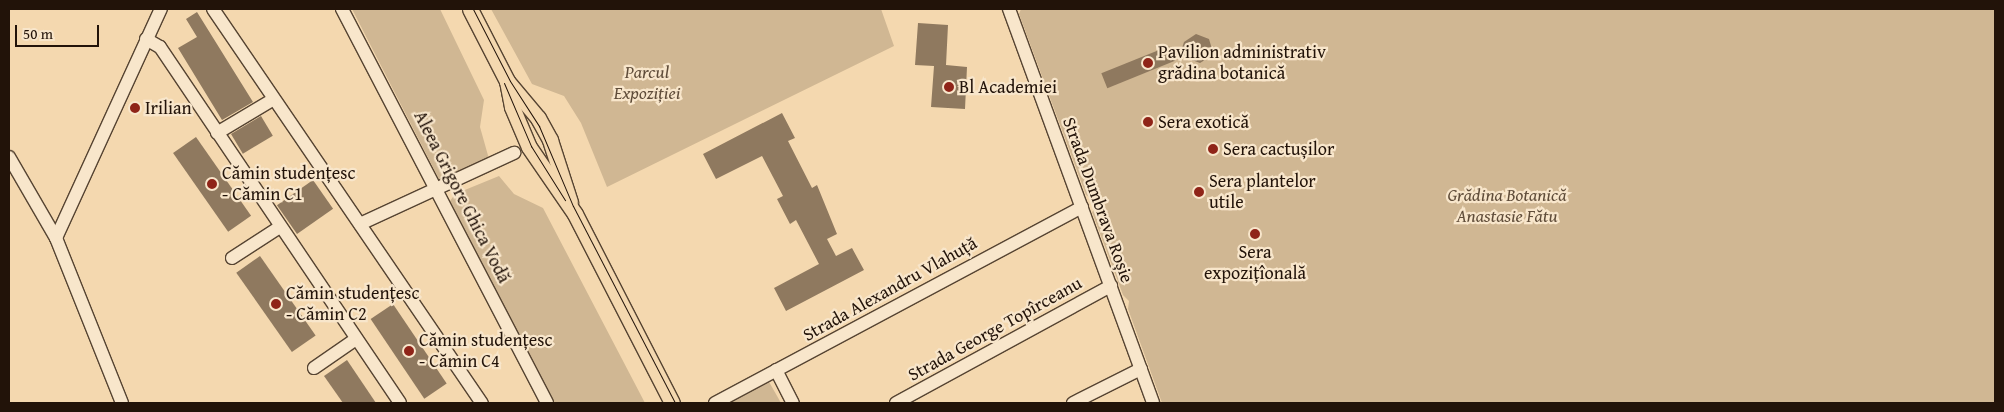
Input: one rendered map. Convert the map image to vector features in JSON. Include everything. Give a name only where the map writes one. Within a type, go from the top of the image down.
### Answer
[{"type":"main road","points":[[470,9],[507,81],[524,138],[574,214],[672,403]]},
{"type":"main road","points":[[507,81],[538,118],[550,140],[574,214]]},
{"type":"street","points":[[56,238],[161,9]]},
{"type":"street","points":[[213,9],[482,403]]},
{"type":"street","name":"Aleea Grigore Ghica Vodă","points":[[342,9],[439,190],[547,403]]},
{"type":"street","name":"Strada Dumbrava Roșie","points":[[1009,9],[1154,403]]},
{"type":"street","points":[[146,39],[160,47],[280,228],[400,403]]},
{"type":"street","points":[[217,133],[274,99]]},
{"type":"street","points":[[360,224],[439,190],[514,153]]},
{"type":"street","points":[[9,157],[56,238],[122,403]]},
{"type":"street","name":"Strada Alexandru Vlahuță","points":[[715,403],[1082,207]]},
{"type":"street","points":[[232,258],[280,228]]},
{"type":"street","name":"Strada George Topîrceanu","points":[[896,403],[1111,286]]},
{"type":"street","points":[[314,368],[356,339]]},
{"type":"street","points":[[1073,403],[1141,368]]},
{"type":"street","points":[[776,370],[793,403]]},
{"type":"green space","points":[[352,9],[440,9],[484,100],[480,127],[489,159],[440,181]]},
{"type":"green space","name":"Parcul Expoziției","points":[[491,9],[881,9],[894,46],[607,187],[581,123],[564,96],[532,84]]},
{"type":"green space","name":"Grădina Botanică Anastasie Fătu","points":[[1021,9],[1995,9],[1995,403],[1162,403],[1128,309],[1129,301],[1123,295],[1092,212],[1096,208],[1092,199],[1086,195],[1019,14]]},
{"type":"green space","points":[[499,176],[514,194],[543,208],[645,403],[554,403],[450,201],[455,194]]},
{"type":"green space","points":[[768,380],[781,403],[728,403]]},
{"type":"building","points":[[197,12],[253,102],[222,120],[178,48],[197,37],[186,19]]},
{"type":"building","points":[[918,23],[948,25],[946,65],[967,67],[965,109],[931,107],[934,66],[915,65]]},
{"type":"building","points":[[1196,34],[1209,39],[1212,49],[1208,58],[1200,63],[1184,57],[1178,60],[1184,42]]},
{"type":"building","name":"Pavilion administrativ grădina botanică","points":[[1169,46],[1175,61],[1107,88],[1101,73]]},
{"type":"building","points":[[782,113],[795,138],[788,141],[812,188],[817,185],[837,234],[827,239],[836,256],[852,248],[864,270],[786,311],[774,288],[819,264],[796,220],[790,224],[777,199],[783,196],[762,156],[716,179],[703,154]]},
{"type":"building","points":[[261,116],[273,136],[243,154],[231,134]]},
{"type":"building","name":"Cămin studențesc - Cămin C1","points":[[196,137],[251,216],[228,232],[173,153]]},
{"type":"building","points":[[313,180],[333,209],[297,234],[277,205]]},
{"type":"building","name":"Cămin studențesc - Cămin C2","points":[[260,256],[316,335],[292,352],[236,273]]},
{"type":"building","name":"Cămin studențesc - Cămin C4","points":[[393,304],[447,384],[424,399],[371,319]]},
{"type":"building","points":[[347,360],[376,403],[343,403],[324,376]]},
{"type":"tram line","points":[[473,9],[510,81],[539,126],[573,206],[675,403]]},
{"type":"tram line","points":[[504,83],[531,146],[565,200]]},
{"type":"place","name":"Pavilion administrativ grădina botanică","points":[[1148,63]]},
{"type":"place","name":"Bl Academiei","points":[[949,87]]},
{"type":"place","name":"Irilian","points":[[135,108]]},
{"type":"place","name":"Sera exotică","points":[[1148,122]]},
{"type":"place","name":"Sera cactușilor","points":[[1213,149]]},
{"type":"place","name":"Cămin studențesc - Cămin C1","points":[[212,184]]},
{"type":"place","name":"Sera plantelor utile","points":[[1199,192]]},
{"type":"place","name":"Sera expozițîonală","points":[[1255,234]]},
{"type":"place","name":"Cămin studențesc - Cămin C2","points":[[276,304]]},
{"type":"place","name":"Cămin studențesc - Cămin C4","points":[[409,351]]}]
